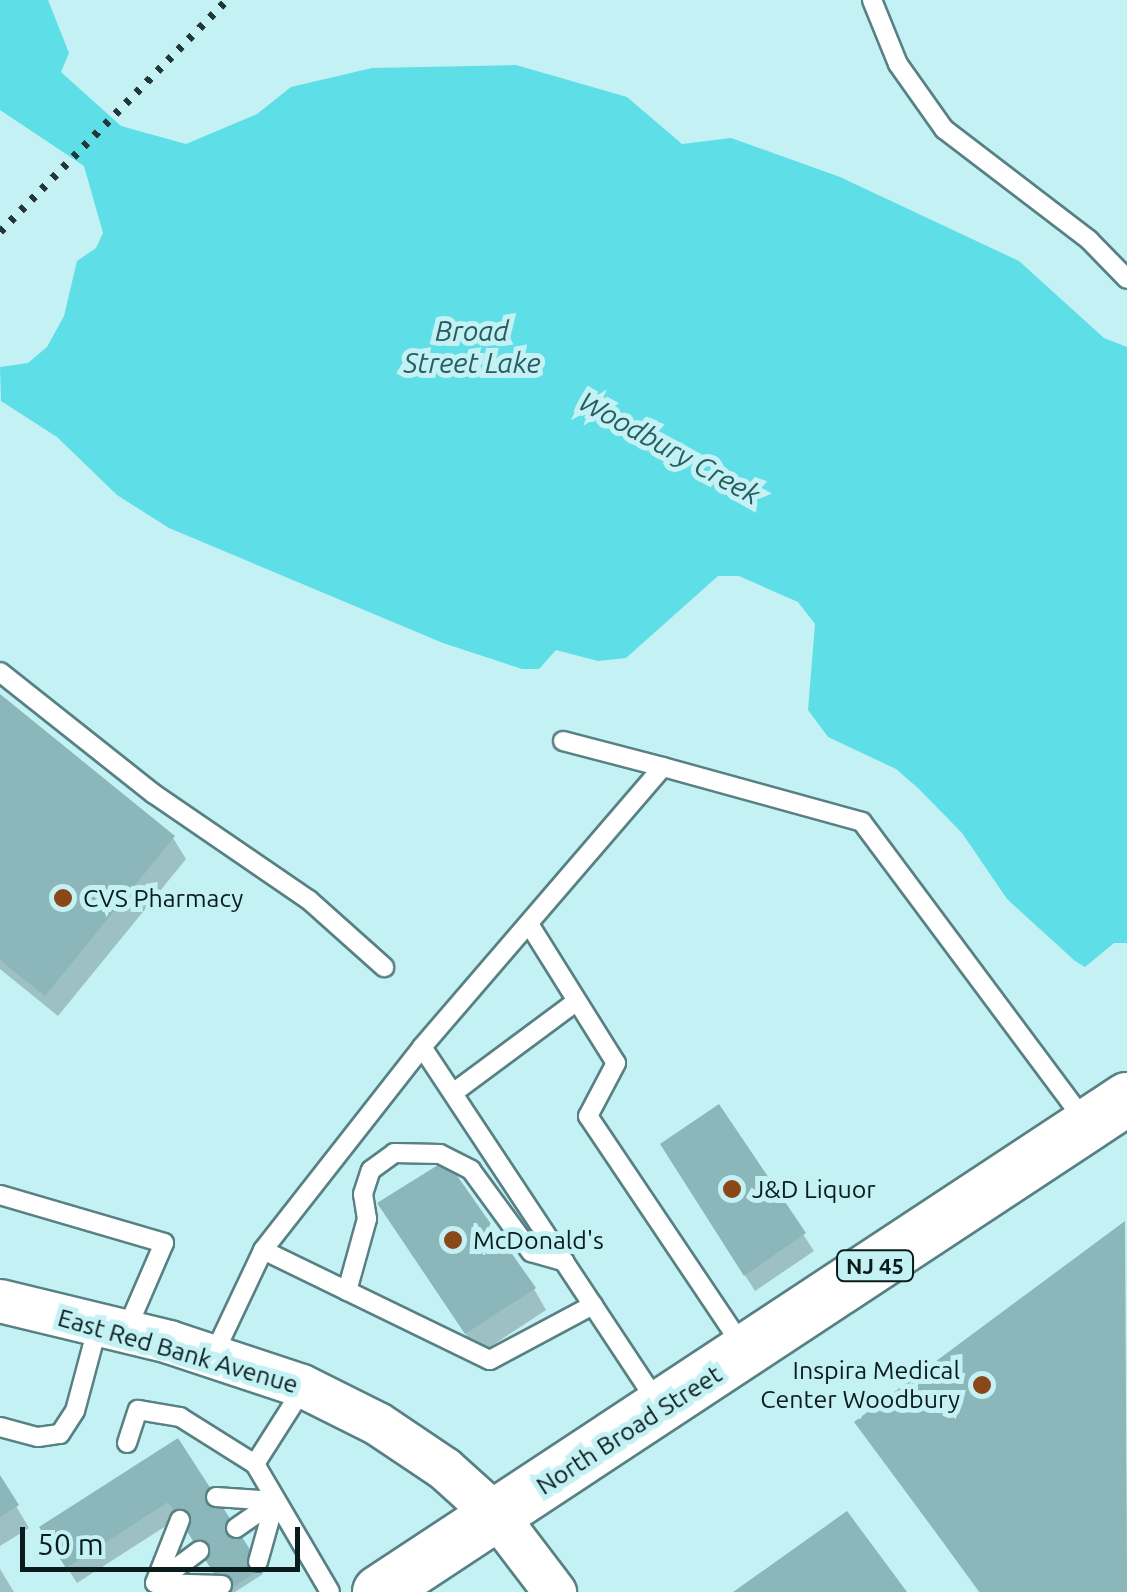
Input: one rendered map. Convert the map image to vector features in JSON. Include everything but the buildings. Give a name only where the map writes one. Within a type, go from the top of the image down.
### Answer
[{"type":"main road","name":"North Broad Street","points":[[379,1592],[1107,1112]]},
{"type":"street","name":"East Red Bank Avenue","points":[[0,1301],[213,1356],[304,1386],[432,1459],[497,1516],[555,1592]]},
{"type":"lane","points":[[872,0],[898,64],[944,129],[1088,240],[1127,279]]},
{"type":"lane","points":[[0,672],[154,794],[231,841],[384,967]]},
{"type":"lane","points":[[563,741],[862,822],[1107,1112]]},
{"type":"lane","points":[[213,1356],[263,1250],[422,1047],[663,768]]},
{"type":"lane","points":[[529,924],[616,1063],[588,1116],[747,1352]]},
{"type":"lane","points":[[453,1093],[578,1001]]},
{"type":"lane","points":[[422,1047],[662,1409]]},
{"type":"lane","points":[[347,1291],[368,1219],[363,1194],[371,1170],[394,1153],[440,1154],[471,1170],[530,1252],[564,1262]]},
{"type":"lane","points":[[0,1195],[164,1243],[112,1328],[75,1411],[60,1434],[38,1438],[0,1427]]},
{"type":"lane","points":[[263,1250],[490,1360],[593,1305]]},
{"type":"lane","points":[[255,1464],[304,1386]]},
{"type":"lane","points":[[127,1443],[138,1410],[180,1417],[255,1464],[330,1592]]},
{"type":"lane","points":[[216,1497],[275,1502]]},
{"type":"lane","points":[[236,1528],[275,1502]]},
{"type":"lane","points":[[258,1562],[275,1502]]},
{"type":"lane","points":[[152,1589],[180,1520]]},
{"type":"lane","points":[[152,1589],[199,1551]]},
{"type":"lane","points":[[152,1589],[222,1586]]},
{"type":"water","name":"Broad Street Lake","points":[[0,0],[48,0],[69,53],[61,72],[121,126],[186,144],[257,114],[291,87],[372,68],[516,65],[627,97],[682,144],[731,138],[840,177],[1019,261],[1104,338],[1127,347],[1127,943],[1114,943],[1085,967],[1075,961],[1007,899],[962,833],[919,789],[896,769],[828,737],[808,710],[815,624],[798,602],[739,576],[718,576],[626,658],[598,661],[556,650],[539,669],[522,669],[443,643],[169,528],[117,495],[57,437],[1,401],[0,367],[28,363],[47,347],[64,316],[77,261],[96,248],[103,233],[84,166],[0,110]]},
{"type":"railway","points":[[0,232],[227,0]]},
{"type":"place","name":"CVS Pharmacy","points":[[63,898]]},
{"type":"place","name":"J&D Liquor","points":[[732,1189]]},
{"type":"place","name":"McDonald's","points":[[453,1240]]},
{"type":"place","name":"Inspira Medical Center Woodbury","points":[[982,1385]]},
{"type":"water label","name":"Woodbury Creek","points":[[670,448]]}]
